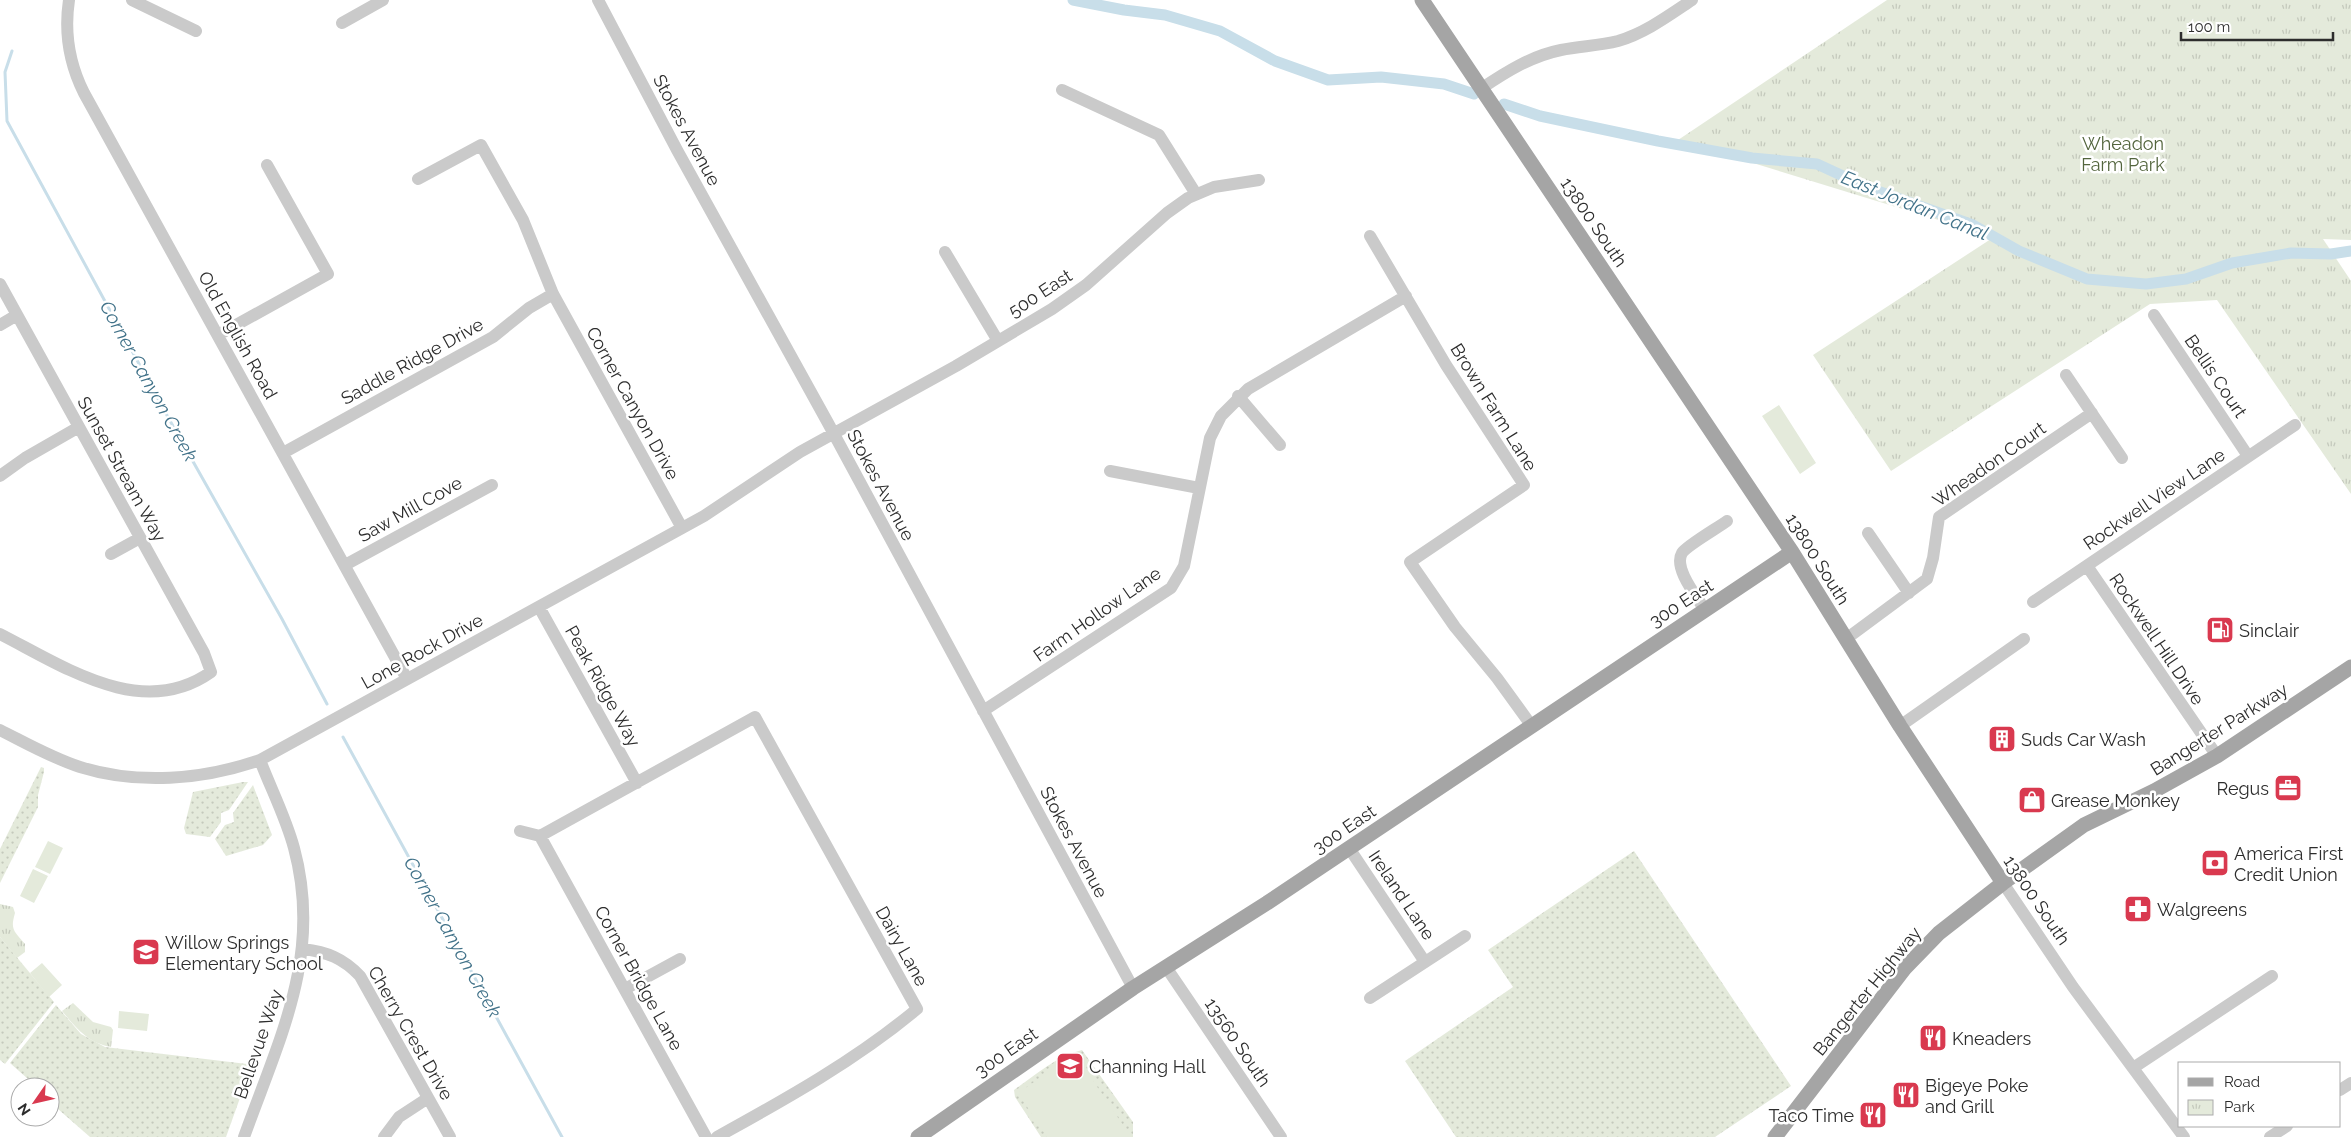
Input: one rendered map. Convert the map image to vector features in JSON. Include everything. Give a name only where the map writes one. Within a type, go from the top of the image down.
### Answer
[{"type":"main road","name":"13800 South","points":[[1422,0],[1792,552],[1900,726],[2003,883]]},
{"type":"main road","name":"300 East","points":[[918,1137],[1133,988],[1349,848],[1792,552]]},
{"type":"main road","name":"Bangerter Parkway","points":[[2003,883],[2084,825],[2154,792],[2217,756],[2351,667]]},
{"type":"main road","name":"Bangerter Highway","points":[[1775,1137],[1905,968],[1939,933],[2003,883]]},
{"type":"street","name":"Old English Road","points":[[69,0],[66,24],[68,48],[79,82],[407,679]]},
{"type":"street","points":[[132,0],[196,32]]},
{"type":"street","points":[[342,22],[383,0]]},
{"type":"street","name":"Stokes Avenue","points":[[598,0],[677,150],[984,711],[1133,988]]},
{"type":"street","points":[[1482,88],[1524,62],[1550,52],[1617,41],[1636,34],[1656,24],[1692,0]]},
{"type":"street","points":[[1062,90],[1159,135],[1196,194]]},
{"type":"street","name":"Corner Canyon Drive","points":[[418,179],[481,145],[523,220],[553,294],[682,528]]},
{"type":"street","points":[[218,335],[328,274],[267,165]]},
{"type":"street","name":"500 East","points":[[833,434],[1052,309],[1086,285],[1174,208],[1196,194],[1224,184],[1259,180]]},
{"type":"street","name":"Brown Farm Lane","points":[[1370,236],[1459,387],[1524,485],[1410,562],[1455,628],[1497,678],[1531,725]]},
{"type":"street","points":[[945,252],[998,341]]},
{"type":"street","name":"Sunset Stream Way","points":[[0,284],[204,653],[211,672],[193,683],[176,688],[157,691],[123,689],[95,682],[0,634]]},
{"type":"street","name":"Saddle Ridge Drive","points":[[283,453],[493,337],[529,308],[553,294]]},
{"type":"street","name":"Farm Hollow Lane","points":[[984,711],[1171,588],[1184,566],[1207,449],[1214,427],[1228,406],[1238,396],[1258,382],[1406,296]]},
{"type":"street","points":[[0,325],[17,315]]},
{"type":"street","name":"Bellis Court","points":[[2154,315],[2248,456]]},
{"type":"street","points":[[2066,375],[2122,458]]},
{"type":"street","points":[[1238,396],[1280,445]]},
{"type":"street","name":"Wheadon Court","points":[[1846,639],[1926,579],[1933,558],[1939,517],[2092,413]]},
{"type":"street","name":"Rockwell View Lane","points":[[2033,602],[2295,425]]},
{"type":"street","points":[[0,476],[25,458],[79,427]]},
{"type":"street","name":"Lone Rock Drive","points":[[0,730],[48,754],[78,766],[128,776],[163,778],[196,776],[260,760],[682,528],[724,504],[800,452],[833,434]]},
{"type":"street","points":[[1110,471],[1199,488]]},
{"type":"street","name":"Saw Mill Cove","points":[[345,565],[492,485]]},
{"type":"street","points":[[1705,610],[1684,576],[1679,563],[1682,552],[1727,521]]},
{"type":"street","points":[[1868,533],[1908,593]]},
{"type":"street","points":[[111,554],[140,538]]},
{"type":"street","name":"Rockwell Hill Drive","points":[[2087,566],[2217,756]]},
{"type":"street","name":"Peak Ridge Way","points":[[539,607],[637,783]]},
{"type":"street","points":[[1900,726],[2024,639]]},
{"type":"street","name":"Dairy Lane","points":[[637,783],[755,717],[917,1009],[897,1026],[808,1086],[717,1137]]},
{"type":"street","name":"Bellevue Way","points":[[244,1137],[290,1008],[298,980],[303,949],[304,908],[295,854],[260,760]]},
{"type":"street","points":[[520,831],[540,836],[637,783]]},
{"type":"street","name":"Corner Bridge Lane","points":[[540,836],[706,1137]]},
{"type":"street","name":"Ireland Lane","points":[[1349,848],[1425,962]]},
{"type":"street","name":"13800 South","points":[[2003,883],[2073,987],[2184,1137]]},
{"type":"street","points":[[1370,998],[1465,936]]},
{"type":"street","name":"Cherry Crest Drive","points":[[303,949],[330,954],[346,962],[360,976],[450,1137]]},
{"type":"street","points":[[625,989],[680,959]]},
{"type":"street","name":"13560 South","points":[[1166,967],[1281,1137]]},
{"type":"street","points":[[2133,1068],[2272,976]]},
{"type":"street","points":[[384,1137],[399,1117],[428,1098]]},
{"type":"street","points":[[2270,1137],[2285,1127]]},
{"type":"green space","name":"Wheadon Farm Park","points":[[1887,0],[2351,0],[2351,240],[2323,239],[2351,281],[2351,494],[2217,300],[2150,304],[1891,471],[1813,355],[1994,237],[1678,140]]},
{"type":"green space","points":[[1779,405],[1816,463],[1800,474],[1762,416]]},
{"type":"green space","points":[[41,767],[44,768],[44,772],[38,795],[38,807],[0,883],[0,849]]},
{"type":"green space","points":[[248,782],[229,810],[221,813],[221,822],[210,837],[186,834],[184,828],[193,792]]},
{"type":"green space","points":[[253,785],[272,835],[263,845],[226,856],[215,839],[225,825],[234,822],[233,813]]},
{"type":"green space","points":[[48,841],[63,848],[50,874],[35,867]]},
{"type":"green space","points":[[1634,851],[1791,1086],[1715,1137],[1456,1137],[1405,1061],[1513,987],[1488,950]]},
{"type":"green space","points":[[33,869],[48,876],[34,903],[20,896]]},
{"type":"green space","points":[[0,904],[13,907],[15,913],[13,927],[25,944],[25,952],[17,958],[0,937]]},
{"type":"green space","points":[[0,937],[54,1002],[5,1064],[0,1060]]},
{"type":"green space","points":[[42,963],[62,985],[49,997],[30,973]]},
{"type":"green space","points":[[73,1003],[93,1022],[111,1027],[113,1030],[111,1047],[89,1038],[72,1023],[62,1011]]},
{"type":"green space","points":[[56,1005],[81,1034],[105,1047],[247,1064],[250,1070],[226,1137],[90,1137],[60,1111],[60,1077],[26,1077],[10,1063]]},
{"type":"green space","points":[[119,1011],[149,1014],[147,1031],[118,1028]]},
{"type":"green space","name":"Channing Hall","points":[[1082,1050],[1133,1122],[1133,1137],[1041,1137],[1015,1097],[1014,1090],[1038,1072],[1055,1061]]},
{"type":"green space","name":"Channing Hall","points":[[1075,1054],[1131,1137],[1047,1137],[1018,1093]]},
{"type":"waterway","name":"East Jordan Canal","points":[[1073,0],[1124,10],[1165,15],[1220,31],[1275,61],[1328,80],[1381,77],[1444,84],[1474,94]]},
{"type":"waterway","name":"Corner Canyon Creek","points":[[12,51],[5,72],[7,121],[327,704]]},
{"type":"waterway","name":"East Jordan Canal","points":[[1504,104],[1540,116],[1658,141],[1752,158],[1817,164],[1869,188],[1973,225],[2019,251],[2087,279],[2146,284],[2186,279],[2232,263],[2291,253],[2331,254],[2351,251]]},
{"type":"waterway","name":"Corner Canyon Creek","points":[[343,737],[562,1137]]},
{"type":"place","name":"Sinclair","points":[[2220,630]]},
{"type":"place","name":"Suds Car Wash","points":[[2002,739]]},
{"type":"place","name":"Regus","points":[[2288,788]]},
{"type":"place","name":"Grease Monkey","points":[[2032,800]]},
{"type":"place","name":"America First Credit Union","points":[[2215,863]]},
{"type":"place","name":"Walgreens","points":[[2138,909]]},
{"type":"place","name":"Willow Springs Elementary School","points":[[146,952]]},
{"type":"place","name":"Kneaders","points":[[1933,1038]]},
{"type":"place","name":"Channing Hall","points":[[1070,1066]]},
{"type":"place","name":"Bigeye Poke and Grill","points":[[1906,1095]]},
{"type":"place","name":"Taco Time","points":[[1873,1115]]}]
